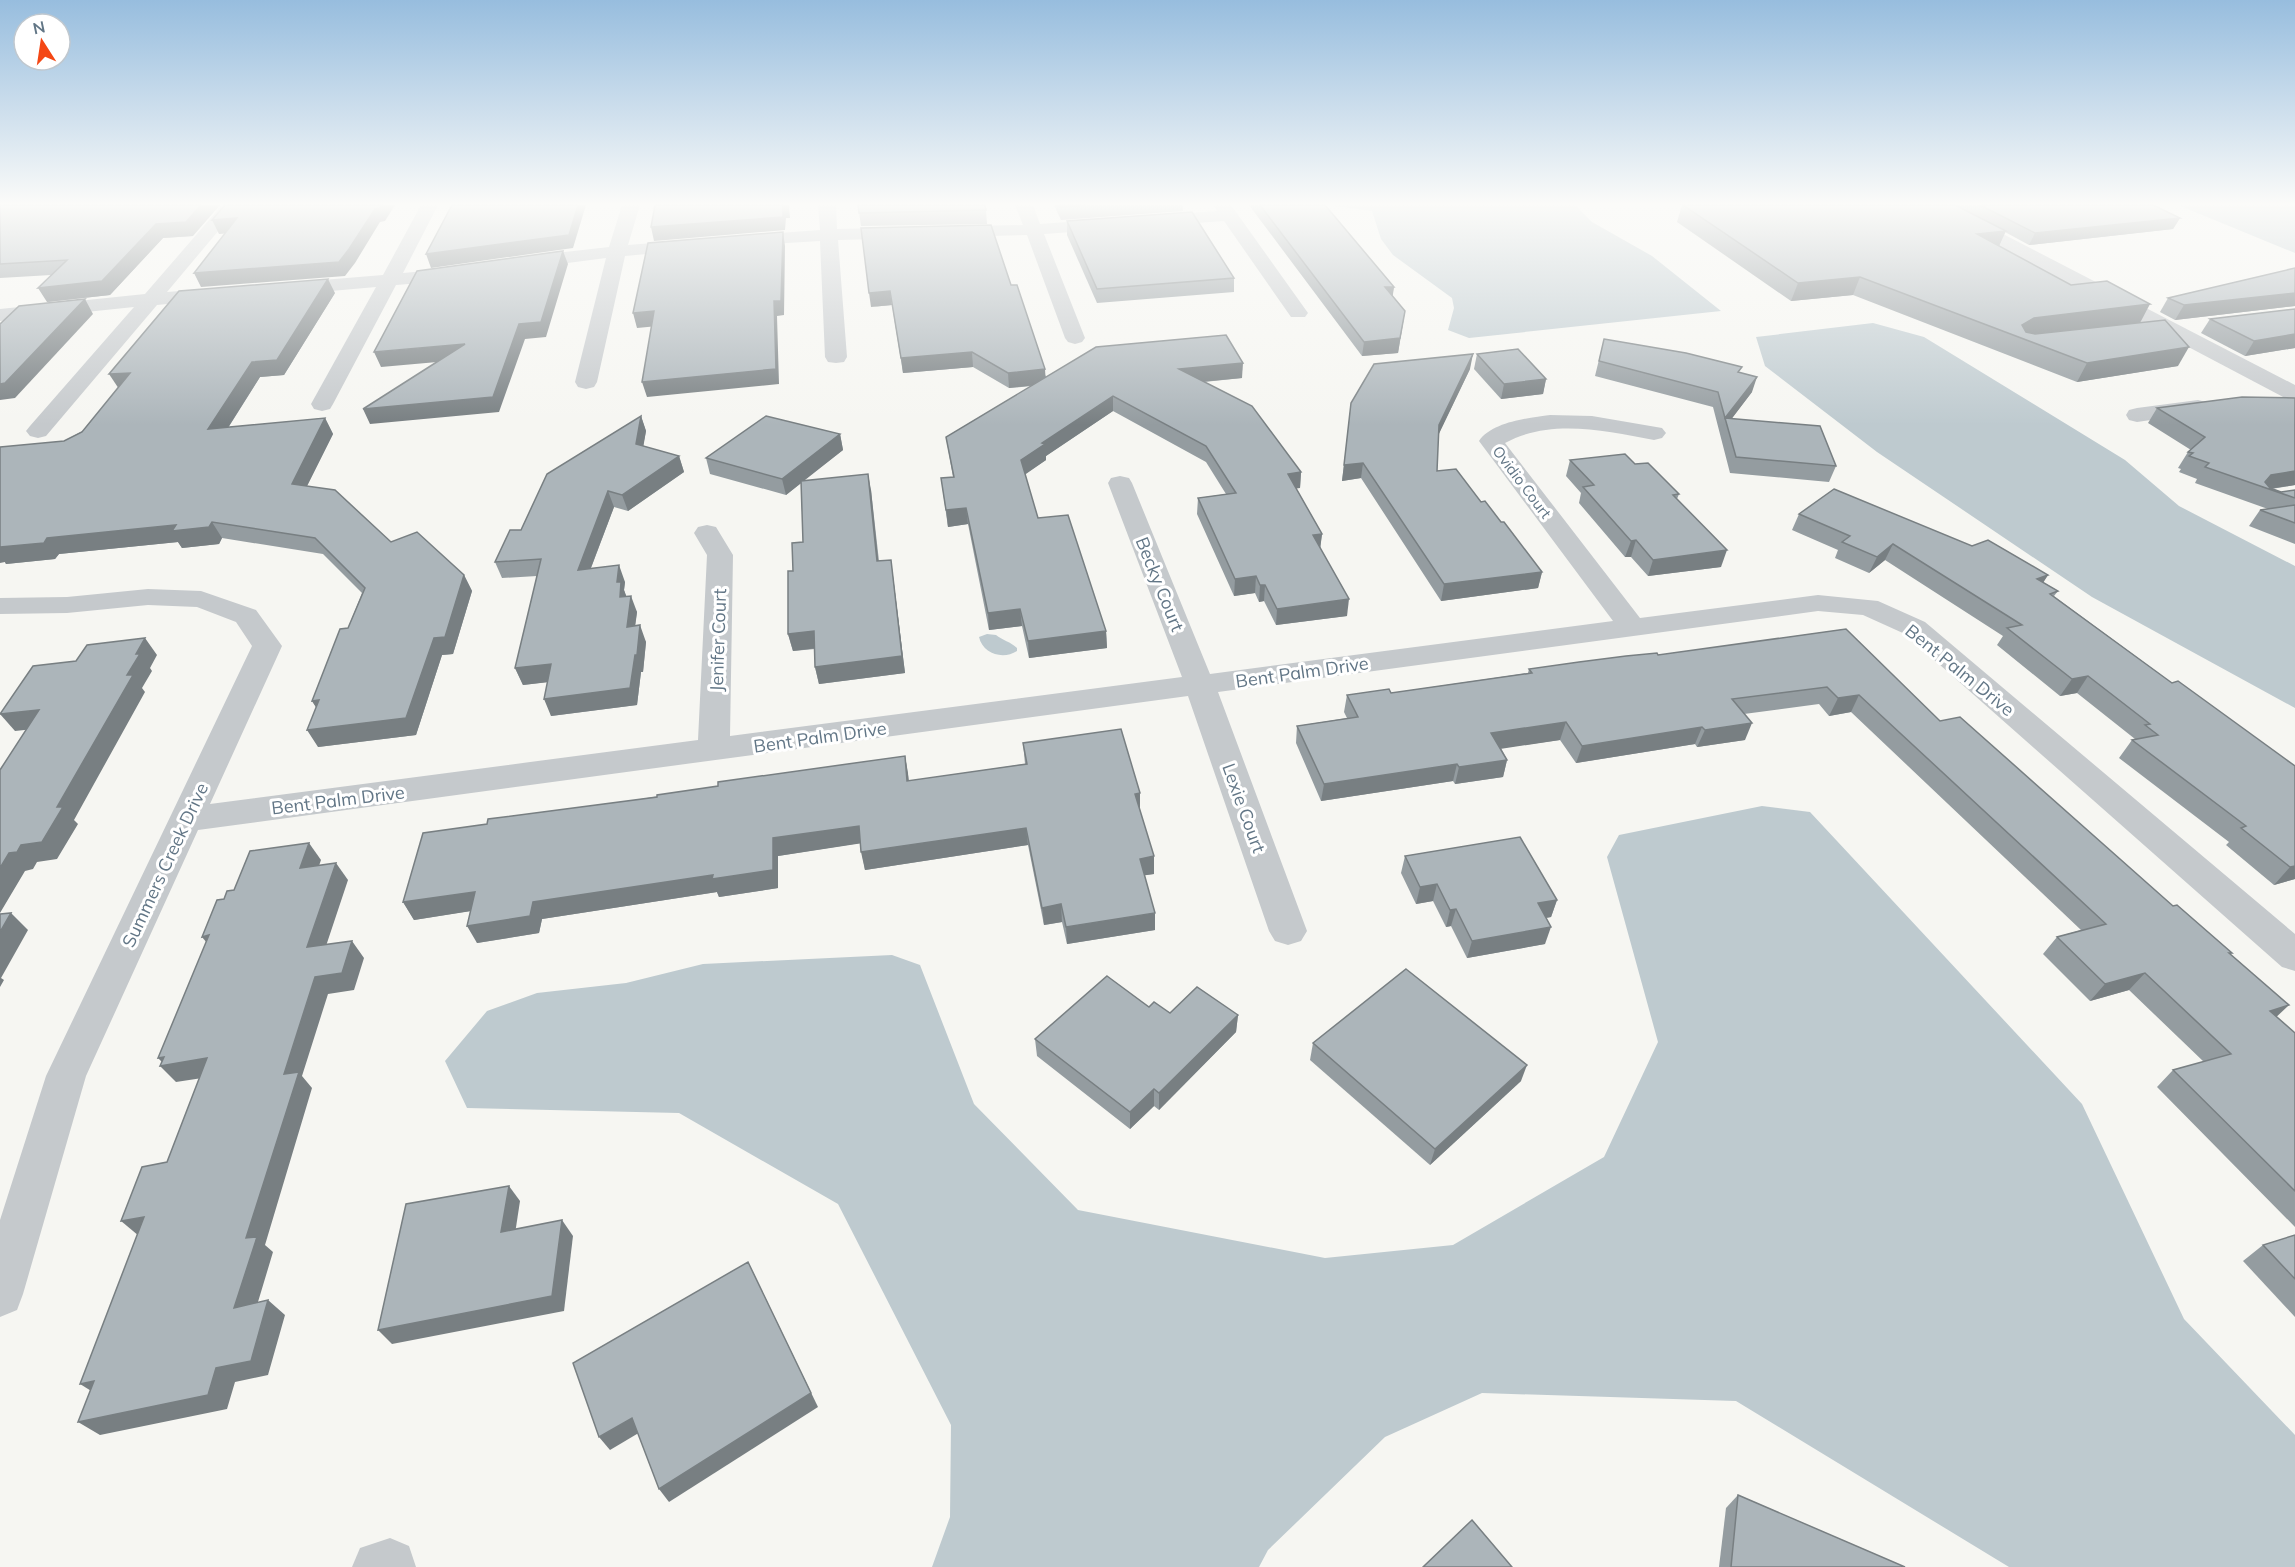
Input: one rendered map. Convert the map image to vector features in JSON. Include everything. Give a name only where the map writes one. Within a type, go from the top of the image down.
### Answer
[{"type":"street","points":[[38,431],[170,278]]},
{"type":"street","points":[[322,404],[389,278]]},
{"type":"street","points":[[269,290],[411,278]]},
{"type":"street","points":[[586,382],[611,278]]},
{"type":"street","points":[[832,278],[836,357]]},
{"type":"street","points":[[1052,278],[1075,338]]},
{"type":"street","points":[[1273,278],[1298,313]]},
{"type":"street","points":[[2075,278],[2295,394]]},
{"type":"street","points":[[0,315],[74,306],[233,293]]},
{"type":"street","points":[[2138,332],[2206,324]]},
{"type":"street","points":[[2261,399],[2295,394]]},
{"type":"street","points":[[2137,415],[2216,405]]},
{"type":"street","name":"Ovidio Court","points":[[1633,628],[1491,441],[1506,431],[1546,422],[1588,422],[1654,433]]},
{"type":"street","name":"Becky Court","points":[[1120,483],[1200,686]]},
{"type":"street","name":"Jenifer Court","points":[[707,533],[720,555],[714,751]]},
{"type":"street","name":"Summers Creek Drive","points":[[0,606],[67,605],[148,597],[201,599],[246,616],[267,646],[66,1076],[0,1294]]},
{"type":"street","name":"Bent Palm Drive","points":[[187,819],[1818,603],[1868,607],[1915,628],[2295,956]]},
{"type":"street","name":"Summers Creek Drive","points":[[0,618],[67,605]]},
{"type":"street","name":"Lexie Court","points":[[1200,686],[1288,931]]},
{"type":"shaded area","points":[[1425,278],[1680,278],[1721,311],[1469,338],[1448,330],[1454,308],[1452,298]]},
{"type":"shaded area","points":[[1873,323],[1924,337],[2125,460],[2179,506],[2295,566],[2295,708],[2092,597],[1877,452],[1765,366],[1756,337]]},
{"type":"shaded area","points":[[987,634],[996,635],[1015,646],[1017,651],[1006,655],[994,654],[981,643],[979,637]]},
{"type":"shaded area","points":[[1762,806],[1810,812],[2082,1104],[2184,1319],[2295,1435],[2295,1567],[2009,1567],[1736,1401],[1482,1393],[1385,1437],[1268,1550],[1259,1567],[932,1567],[950,1517],[951,1425],[838,1204],[679,1113],[467,1108],[445,1061],[487,1011],[537,993],[626,983],[703,964],[892,955],[920,965],[974,1104],[1078,1210],[1325,1258],[1453,1245],[1604,1157],[1658,1042],[1607,857],[1619,835]]},
{"type":"building","points":[[48,278],[105,278],[102,281],[38,288]]},
{"type":"building","points":[[413,278],[555,278],[541,322],[519,324],[493,397],[363,409],[465,344],[374,352]]},
{"type":"building","points":[[640,278],[782,278],[781,301],[774,301],[776,369],[642,382],[654,311],[633,313]]},
{"type":"building","points":[[867,278],[1009,278],[1011,285],[1017,285],[1045,369],[1008,373],[972,352],[901,358],[890,291],[869,293]]},
{"type":"building","points":[[1092,278],[1232,278],[1097,289]]},
{"type":"building","points":[[1316,278],[1387,278],[1394,287],[1385,287],[1405,311],[1400,338],[1364,342]]},
{"type":"building","points":[[1791,278],[1848,278],[1798,283]]},
{"type":"building","points":[[1863,278],[2058,278],[2071,285],[2107,281],[2150,304],[2034,318],[2022,325],[2026,332],[2035,334],[2165,320],[2189,347],[2087,363]]},
{"type":"building","points":[[2252,278],[2295,278],[2295,293],[2184,305],[2168,298]]},
{"type":"building","points":[[328,279],[277,360],[252,362],[208,429],[325,418],[292,484],[335,490],[391,542],[417,532],[464,575],[445,637],[434,638],[406,718],[307,730],[319,700],[312,701],[340,629],[348,628],[365,588],[315,538],[212,522],[209,527],[172,531],[176,525],[47,538],[44,543],[0,547],[0,447],[64,441],[82,432],[130,373],[109,374],[179,291]]},
{"type":"building","points":[[85,299],[5,383],[0,384],[0,324],[19,306]]},
{"type":"building","points":[[2295,309],[2295,334],[2254,341],[2210,319]]},
{"type":"building","points":[[1226,335],[1243,363],[1179,369],[1252,406],[1301,472],[1288,474],[1322,534],[1313,535],[1349,599],[1277,609],[1265,585],[1260,585],[1256,576],[1235,579],[1198,498],[1236,493],[1206,446],[1113,396],[1042,443],[1045,444],[1021,460],[1038,518],[1068,515],[1106,631],[1028,641],[1020,609],[988,613],[966,508],[946,510],[941,478],[954,477],[946,437],[1096,347]]},
{"type":"building","points":[[1604,339],[1686,353],[1742,367],[1738,372],[1757,377],[1725,418],[1718,392],[1599,361]]},
{"type":"building","points":[[1518,349],[1546,379],[1504,384],[1477,354]]},
{"type":"building","points":[[1473,354],[1439,425],[1437,471],[1456,469],[1481,502],[1485,501],[1501,522],[1504,522],[1542,572],[1444,584],[1363,463],[1344,465],[1351,403],[1374,364]]},
{"type":"building","points":[[2242,397],[2295,398],[2295,471],[2271,475],[2265,482],[2270,488],[2281,492],[2295,490],[2295,498],[2205,467],[2209,463],[2189,456],[2193,453],[2188,452],[2205,437],[2157,408]]},
{"type":"building","points":[[641,416],[636,444],[679,456],[622,495],[608,491],[578,570],[619,565],[617,582],[621,582],[620,597],[631,596],[627,627],[640,625],[630,688],[544,699],[551,664],[515,668],[541,559],[495,562],[510,530],[521,530],[547,474]]},
{"type":"building","points":[[766,416],[840,434],[782,479],[706,458]]},
{"type":"building","points":[[1725,418],[1820,426],[1836,466],[1736,457]]},
{"type":"building","points":[[1625,454],[1635,464],[1648,463],[1679,494],[1673,495],[1727,550],[1653,560],[1636,540],[1631,541],[1583,487],[1594,485],[1570,460]]},
{"type":"building","points":[[868,474],[877,561],[891,560],[902,656],[815,667],[814,631],[788,634],[788,571],[793,571],[792,543],[803,542],[801,481]]},
{"type":"building","points":[[1834,489],[1972,546],[1988,540],[2048,575],[2037,579],[2058,591],[2050,594],[2172,683],[2178,681],[2295,766],[2295,866],[2290,867],[2241,828],[2246,826],[2132,740],[2158,735],[2145,725],[2150,724],[2088,676],[2072,679],[2007,628],[2022,625],[1893,544],[1877,557],[1842,542],[1850,536],[1799,514]]},
{"type":"building","points":[[2295,505],[2295,523],[2260,510]]},
{"type":"building","points":[[1846,629],[1940,721],[1960,717],[2173,906],[2177,905],[2289,1005],[2270,1011],[2295,1033],[2295,1191],[2173,1070],[2231,1054],[2145,973],[2105,984],[2057,937],[2106,924],[1859,695],[1838,698],[1827,687],[1732,699],[1752,723],[1705,730],[1702,727],[1582,746],[1566,722],[1491,733],[1507,760],[1459,767],[1457,764],[1324,784],[1297,726],[1358,717],[1347,695],[1389,689],[1391,693],[1532,673],[1529,669],[1626,656],[1657,653],[1658,655]]},
{"type":"building","points":[[145,638],[136,654],[140,654],[127,675],[133,675],[57,807],[63,807],[42,842],[21,845],[17,852],[9,853],[0,868],[0,770],[39,710],[0,714],[33,666],[76,661],[87,645]]},
{"type":"building","points":[[1121,729],[1140,793],[1135,794],[1154,856],[1140,859],[1155,913],[1066,927],[1061,904],[1042,908],[1026,828],[861,852],[859,826],[773,838],[773,870],[712,879],[713,875],[533,902],[530,916],[467,926],[475,892],[403,902],[423,833],[487,824],[488,819],[657,797],[657,795],[718,786],[718,782],[905,756],[907,781],[1027,764],[1023,743]]},
{"type":"building","points":[[1520,837],[1557,900],[1538,903],[1551,927],[1472,941],[1456,909],[1450,910],[1437,884],[1420,887],[1405,856]]},
{"type":"building","points":[[309,843],[300,868],[336,863],[307,947],[352,941],[342,973],[315,977],[284,1074],[299,1072],[246,1238],[257,1237],[234,1308],[268,1300],[251,1361],[216,1368],[208,1395],[78,1422],[94,1381],[80,1384],[144,1217],[121,1221],[142,1167],[167,1162],[207,1058],[160,1066],[164,1057],[158,1058],[209,935],[202,937],[217,900],[224,899],[227,891],[234,890],[250,851]]},
{"type":"building","points":[[11,913],[0,932],[0,914]]},
{"type":"building","points":[[1406,969],[1527,1065],[1435,1149],[1313,1043]]},
{"type":"building","points":[[1107,976],[1149,1007],[1154,1002],[1170,1013],[1197,987],[1238,1015],[1159,1093],[1154,1089],[1130,1112],[1035,1039]]},
{"type":"building","points":[[509,1186],[501,1232],[562,1220],[552,1296],[378,1330],[406,1204]]},
{"type":"building","points":[[2295,1235],[2295,1279],[2263,1245]]},
{"type":"building","points":[[748,1262],[811,1393],[659,1489],[632,1418],[599,1437],[573,1363]]},
{"type":"building","points":[[1738,1495],[1905,1567],[1731,1567]]},
{"type":"building","points":[[1472,1520],[1512,1567],[1423,1567]]}]
